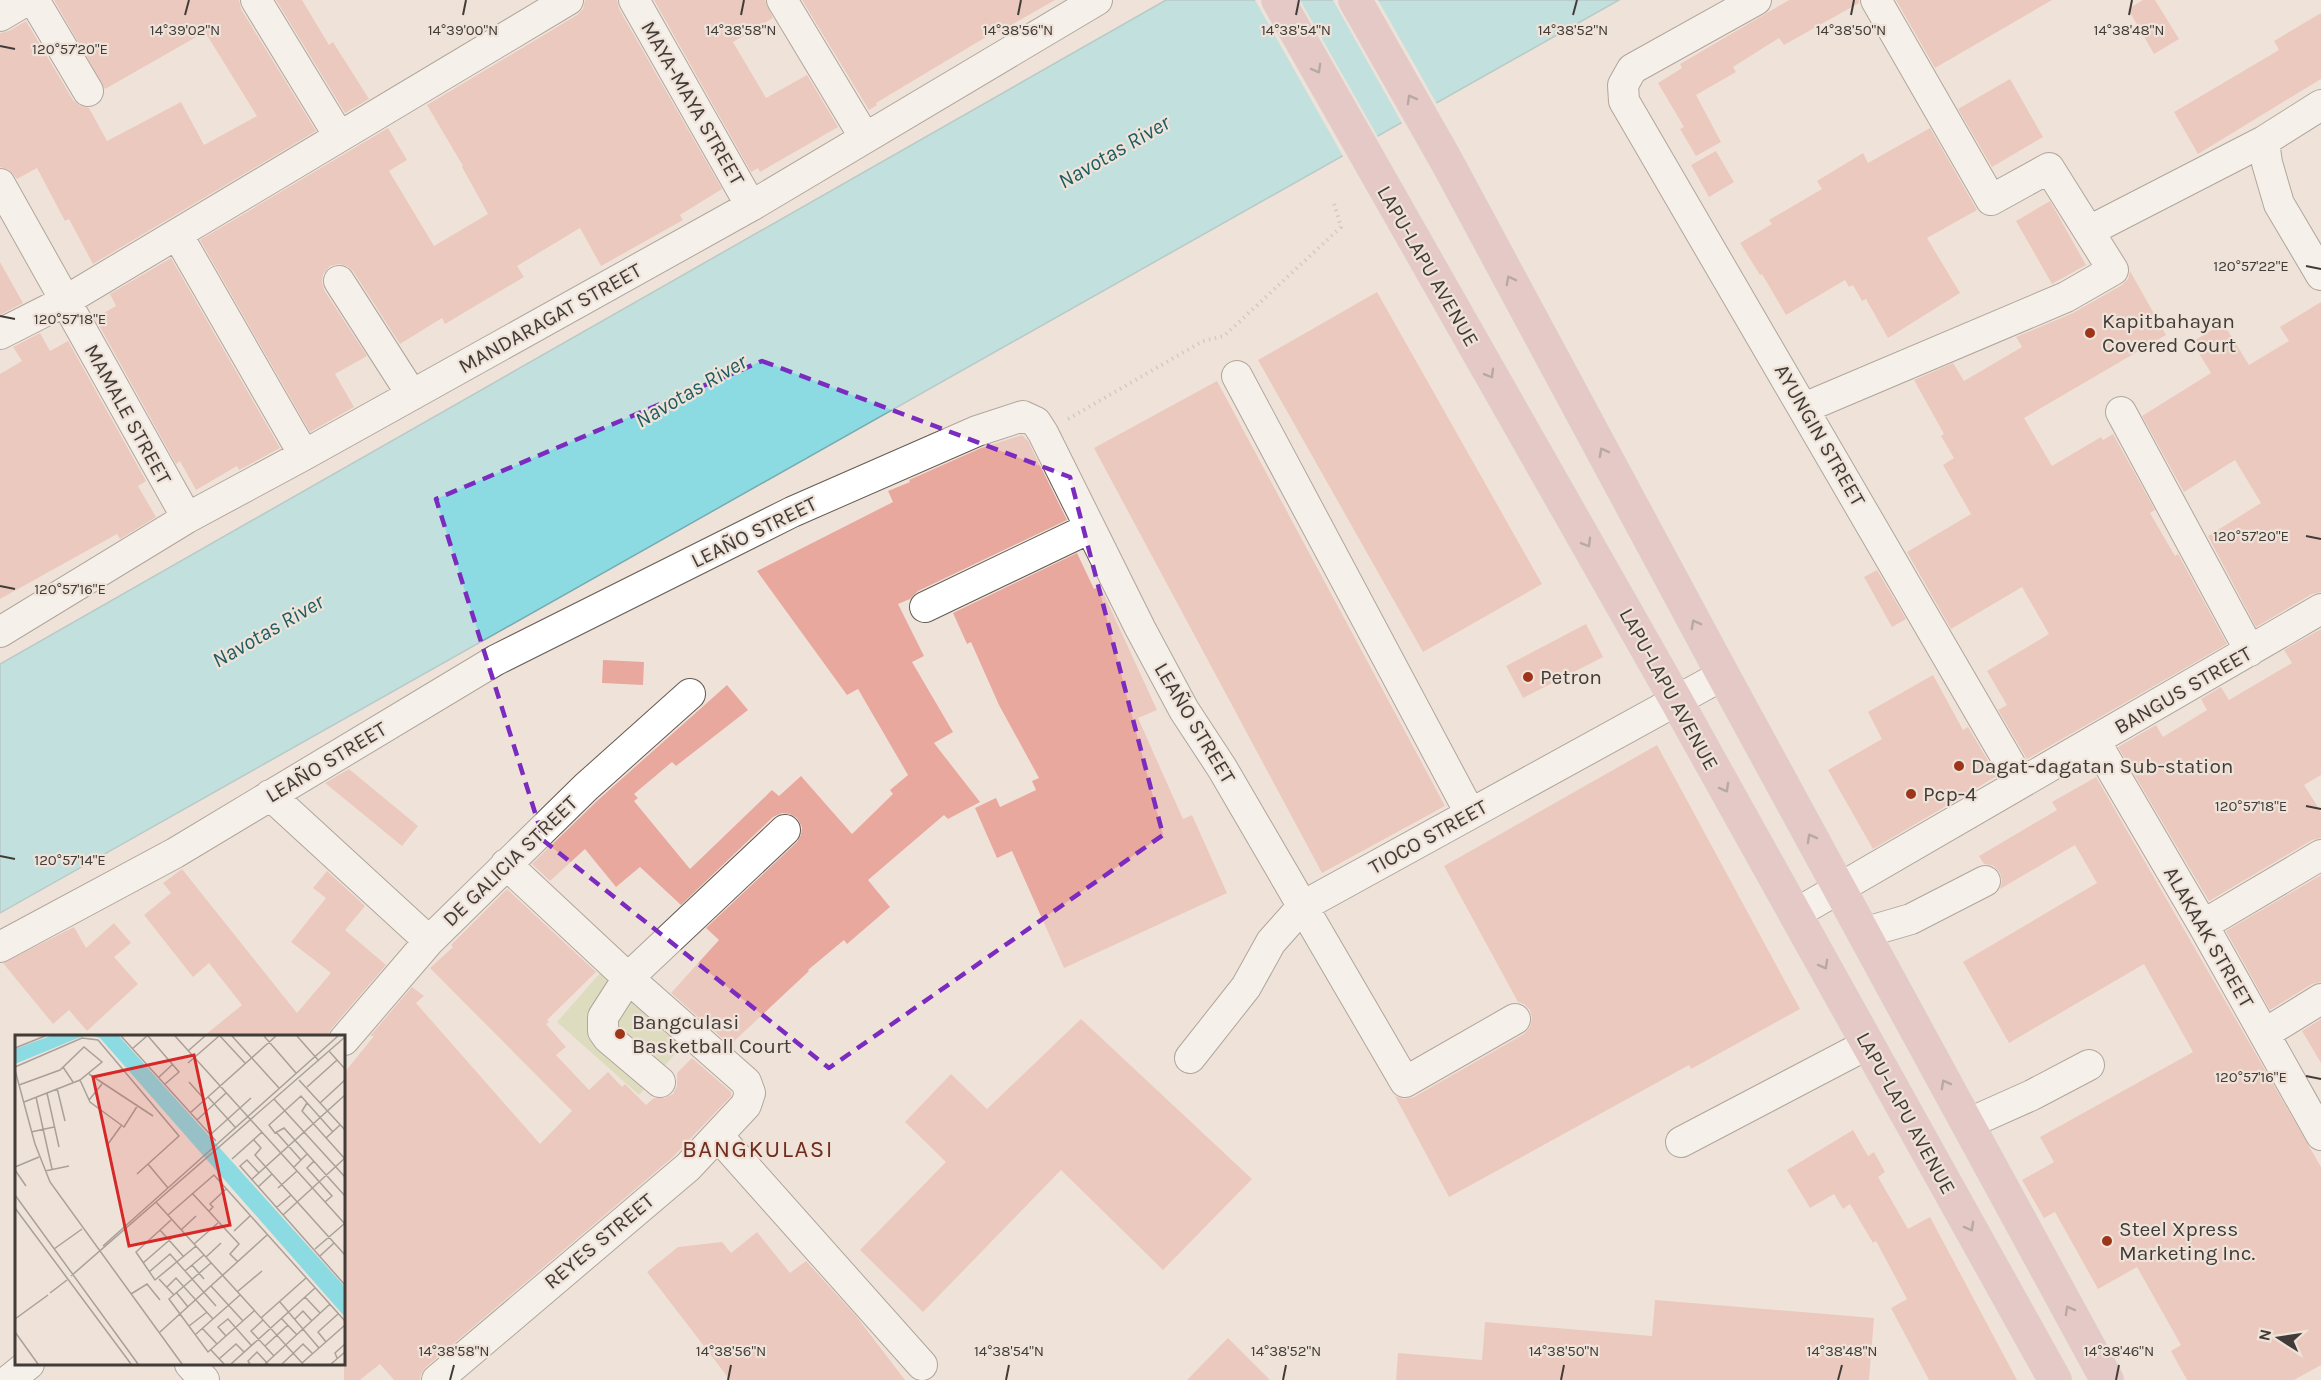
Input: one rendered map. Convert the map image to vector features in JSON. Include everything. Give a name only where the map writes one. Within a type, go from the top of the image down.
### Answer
[{"type":"main road","name":"LAPU-LAPU AVENUE","points":[[1278,0],[1676,700],[2055,1380]]},
{"type":"main road","points":[[1355,0],[1440,150],[2107,1380]]},
{"type":"street","points":[[0,16],[27,0]]},
{"type":"street","points":[[34,0],[88,91]]},
{"type":"street","points":[[256,0],[339,136]]},
{"type":"street","points":[[0,334],[65,301],[568,0]]},
{"type":"street","name":"MAYA-MAYA STREET","points":[[634,0],[751,206]]},
{"type":"street","points":[[782,0],[866,138]]},
{"type":"street","name":"MANDARAGAT STREET","points":[[0,632],[187,518],[751,206],[1096,0]]},
{"type":"street","name":"AYUNGIN STREET","points":[[1756,0],[1632,69],[1623,85],[1624,101],[2021,783]]},
{"type":"street","points":[[1804,408],[2066,297],[2113,270],[2049,168],[1991,200],[1876,0]]},
{"type":"street","points":[[2089,231],[2264,141],[2321,105]]},
{"type":"street","points":[[2264,141],[2267,163],[2279,204],[2321,275]]},
{"type":"street","name":"MAMALE STREET","points":[[0,184],[187,518]]},
{"type":"street","points":[[177,234],[304,455]]},
{"type":"street","points":[[339,281],[412,395]]},
{"type":"street","points":[[1237,376],[1470,813]]},
{"type":"street","points":[[2121,412],[2250,651]]},
{"type":"street","name":"LEAÑO STREET","points":[[0,947],[175,853],[496,660],[792,512],[976,431],[1023,416],[1036,422],[1043,433],[1184,710],[1222,768],[1303,906]]},
{"type":"street","points":[[925,607],[1090,528]]},
{"type":"street","name":"BANGUS STREET","points":[[1795,914],[2321,609]]},
{"type":"street","name":"TIOCO STREET","points":[[1190,1058],[1246,987],[1271,942],[1303,906],[1723,675]]},
{"type":"street","name":"DE GALICIA STREET","points":[[345,1039],[429,941],[506,864],[586,787],[690,694]]},
{"type":"street","name":"ALAKAAK STREET","points":[[2095,741],[2203,925],[2321,1135]]},
{"type":"street","points":[[270,795],[429,941]]},
{"type":"street","points":[[660,1082],[614,1044],[603,1031],[603,1017],[627,978],[786,830]]},
{"type":"street","points":[[2203,925],[2321,855]]},
{"type":"street","points":[[506,864],[627,978]]},
{"type":"street","points":[[1863,933],[1911,918],[1985,881]]},
{"type":"street","points":[[1303,906],[1405,1082],[1515,1019]]},
{"type":"street","name":"REYES STREET","points":[[451,1375],[688,1167],[746,1105],[750,1093],[746,1082],[627,978]]},
{"type":"street","points":[[2264,1034],[2321,999]]},
{"type":"street","points":[[1681,1142],[1868,1044]]},
{"type":"street","points":[[1967,1124],[2032,1095],[2090,1065]]},
{"type":"street","points":[[718,1136],[922,1365]]},
{"type":"street","points":[[9,1380],[28,1365]]},
{"type":"street","points":[[191,1365],[204,1380]]},
{"type":"path","points":[[1043,433],[1203,341],[1224,336],[1341,227],[1332,200]]},
{"type":"highlighted area","points":[[762,361],[1070,477],[1163,835],[829,1068],[544,841],[436,499]]},
{"type":"green space","name":"Bangculasi Basketball Court","points":[[601,972],[683,1045],[639,1095],[557,1022]]},
{"type":"water","name":"Navotas River","points":[[1166,0],[1619,0],[0,913],[0,664]]},
{"type":"pier","points":[[1255,0],[1300,0],[1379,139],[1344,158]]},
{"type":"pier","points":[[1333,0],[1378,0],[1438,106],[1403,125]]},
{"type":"building","points":[[54,0],[239,0],[241,9],[316,131],[93,264],[69,219],[65,221],[37,168],[17,179],[9,170],[0,167],[0,33],[9,31],[26,21],[73,100],[80,106],[89,108],[107,141],[181,102],[204,145],[257,116],[205,32],[105,89]]},
{"type":"building","points":[[276,0],[302,0],[329,45],[333,42],[369,99],[345,113]]},
{"type":"building","points":[[585,0],[617,0],[619,9],[722,189],[680,215],[683,220],[601,266],[580,228],[517,266],[524,277],[445,324],[442,318],[400,344],[353,271],[339,264],[330,266],[323,274],[324,290],[367,356],[335,374],[354,407],[310,432],[200,240],[388,128],[407,160],[389,171],[434,246],[488,214],[427,105],[577,15],[583,9]]},
{"type":"building","points":[[654,0],[765,0],[773,18],[733,42],[766,98],[807,75],[838,127],[760,172],[758,168],[751,172]]},
{"type":"building","points":[[802,0],[1055,0],[992,36],[991,34],[876,103],[877,105],[869,110]]},
{"type":"building","points":[[1789,0],[1859,0],[1859,3],[1784,45],[1779,38],[1733,67],[1736,72],[1696,95],[1721,142],[1696,156],[1680,129],[1684,127],[1658,83],[1682,68],[1680,64]]},
{"type":"building","points":[[1896,0],[2052,0],[1935,68]]},
{"type":"building","points":[[2143,0],[2155,0],[2179,39],[2154,54],[2128,9]]},
{"type":"building","points":[[2321,13],[2321,79],[2198,154],[2174,112],[2279,50],[2274,41]]},
{"type":"building","points":[[2010,79],[2043,137],[1992,167],[1958,109]]},
{"type":"building","points":[[1930,128],[1977,210],[1927,238],[1960,293],[1888,338],[1866,299],[1862,301],[1853,285],[1849,287],[1845,280],[1786,315],[1762,274],[1760,275],[1740,243],[1772,224],[1769,220],[1822,189],[1817,181],[1863,153],[1868,163]]},
{"type":"building","points":[[1716,151],[1734,182],[1709,197],[1691,165]]},
{"type":"building","points":[[2050,201],[2086,265],[2052,284],[2016,221]]},
{"type":"building","points":[[171,258],[280,448],[239,470],[237,466],[196,490],[180,461],[176,464],[95,318],[116,306],[110,294]]},
{"type":"building","points":[[0,262],[23,303],[0,315]]},
{"type":"building","points":[[2130,271],[2166,335],[2024,418],[2052,466],[2101,437],[2103,440],[2113,434],[2155,510],[2150,513],[2175,556],[2178,554],[2227,644],[2027,759],[1998,710],[2007,705],[1987,671],[2049,634],[2022,587],[1951,629],[1907,552],[1971,514],[1943,465],[1954,458],[1941,436],[1944,434],[1914,380],[1953,363],[1964,381],[2022,347],[2016,337],[2073,313],[2122,285],[2128,279]]},
{"type":"building","points":[[1377,292],[1542,584],[1423,652],[1258,360]]},
{"type":"building","points":[[2321,302],[2321,592],[2312,594],[2256,627],[2208,536],[2261,503],[2235,460],[2184,492],[2142,416],[2211,373],[2192,342],[2223,323],[2249,365],[2289,341],[2280,327]]},
{"type":"building","points":[[40,333],[50,351],[68,341],[146,481],[138,486],[156,517],[120,539],[117,534],[0,599],[0,374],[22,361],[13,347]]},
{"type":"building","points":[[1217,381],[1445,806],[1322,873],[1094,448]]},
{"type":"building","points":[[1022,435],[1028,441],[1067,520],[918,591],[910,599],[898,604],[924,656],[912,662],[953,732],[934,743],[980,802],[948,819],[944,815],[868,880],[890,907],[847,944],[844,940],[808,970],[730,1045],[671,993],[719,940],[706,928],[797,842],[802,827],[797,818],[782,813],[773,817],[681,905],[640,867],[616,887],[585,849],[550,881],[532,864],[598,800],[727,685],[748,710],[676,766],[672,762],[634,794],[638,798],[634,801],[690,869],[772,790],[779,796],[801,776],[852,834],[893,794],[890,790],[908,775],[858,689],[847,695],[757,571],[893,502],[888,491],[910,482],[909,480],[981,448]]},
{"type":"building","points":[[1077,553],[1094,589],[1100,586],[1157,710],[1138,718],[1183,819],[1192,815],[1227,893],[1064,968],[1012,851],[997,858],[975,808],[996,798],[1000,807],[1036,790],[1032,781],[1039,778],[999,705],[971,642],[967,644],[953,613]]},
{"type":"building","points":[[1877,570],[1906,619],[1892,627],[1864,577]]},
{"type":"building","points":[[1586,624],[1603,657],[1523,698],[1506,666]]},
{"type":"building","points":[[2321,629],[2321,775],[2304,785],[2321,812],[2321,838],[2312,840],[2209,901],[2118,747],[2156,725],[2163,737],[2207,710],[2201,699],[2221,687],[2229,700],[2292,663],[2284,650]]},
{"type":"building","points":[[603,660],[644,662],[643,685],[602,683]]},
{"type":"building","points":[[1933,675],[1963,730],[1968,727],[1997,776],[1873,849],[1828,770],[1882,739],[1868,712]]},
{"type":"building","points":[[1657,745],[1800,1009],[1691,1069],[1689,1065],[1449,1197],[1395,1096],[1404,1099],[1414,1097],[1524,1034],[1530,1027],[1532,1018],[1530,1010],[1518,1002],[1444,866]]},
{"type":"building","points":[[349,769],[418,826],[402,846],[325,783]]},
{"type":"building","points":[[2096,777],[2321,1167],[2321,1365],[2294,1380],[2187,1380],[2171,1351],[2181,1345],[2137,1267],[2098,1289],[2055,1212],[2044,1218],[2022,1180],[2054,1162],[2040,1137],[2193,1052],[2144,964],[2009,1043],[1963,962],[2097,883],[2075,845],[2000,889],[2002,881],[2000,873],[1994,866],[1984,864],[1979,856],[2057,810],[2052,802]]},
{"type":"building","points":[[182,869],[297,1013],[331,973],[291,942],[326,898],[313,888],[327,871],[365,906],[345,930],[386,965],[328,1035],[205,1035],[242,1005],[209,963],[193,977],[144,915],[171,893],[163,883]]},
{"type":"building","points":[[2321,875],[2321,982],[2312,984],[2270,1010],[2226,931]]},
{"type":"building","points":[[507,889],[596,972],[547,1020],[549,1022],[546,1024],[566,1047],[556,1055],[589,1090],[608,1072],[622,1087],[625,1084],[646,1105],[654,1098],[665,1098],[673,1094],[677,1086],[677,1073],[692,1058],[731,1092],[731,1096],[673,1157],[426,1367],[420,1380],[394,1380],[380,1364],[360,1380],[344,1380],[345,1072],[374,1036],[370,1036],[412,987],[424,996],[416,1003],[540,1144],[572,1111],[430,968],[453,947],[451,945]]},
{"type":"building","points":[[114,923],[131,943],[114,957],[138,984],[87,1031],[69,1010],[53,1024],[3,963],[74,927],[86,948]]},
{"type":"building","points":[[1081,1019],[1252,1179],[1163,1270],[1061,1170],[923,1312],[860,1250],[946,1162],[905,1122],[951,1074],[987,1109]]},
{"type":"building","points":[[2321,1019],[2321,1063],[2302,1031]]},
{"type":"building","points":[[1853,1130],[1868,1156],[1874,1152],[1885,1172],[1878,1177],[1908,1229],[1930,1217],[2017,1380],[1929,1380],[1891,1308],[1907,1299],[1876,1241],[1873,1243],[1850,1204],[1843,1209],[1834,1194],[1810,1208],[1787,1170]]},
{"type":"building","points":[[757,1232],[790,1273],[806,1261],[856,1316],[905,1380],[730,1380],[647,1272],[678,1247],[722,1242],[731,1253]]},
{"type":"building","points":[[1655,1300],[1874,1318],[1869,1380],[1396,1380],[1398,1353],[1482,1360],[1485,1322],[1652,1336]]},
{"type":"building","points":[[1228,1338],[1270,1380],[1187,1380]]},
{"type":"place","name":"Kapitbahayan Covered Court","points":[[2090,333]]},
{"type":"place","name":"Petron","points":[[1528,677]]},
{"type":"place","name":"Dagat-dagatan Sub-station","points":[[1959,766]]},
{"type":"place","name":"Pcp-4","points":[[1911,794]]},
{"type":"place","name":"Bangculasi Basketball Court","points":[[620,1034]]},
{"type":"place","name":"Steel Xpress Marketing Inc.","points":[[2107,1241]]},
{"type":"district","name":"BANGKULASI","points":[[758,1149]]}]
